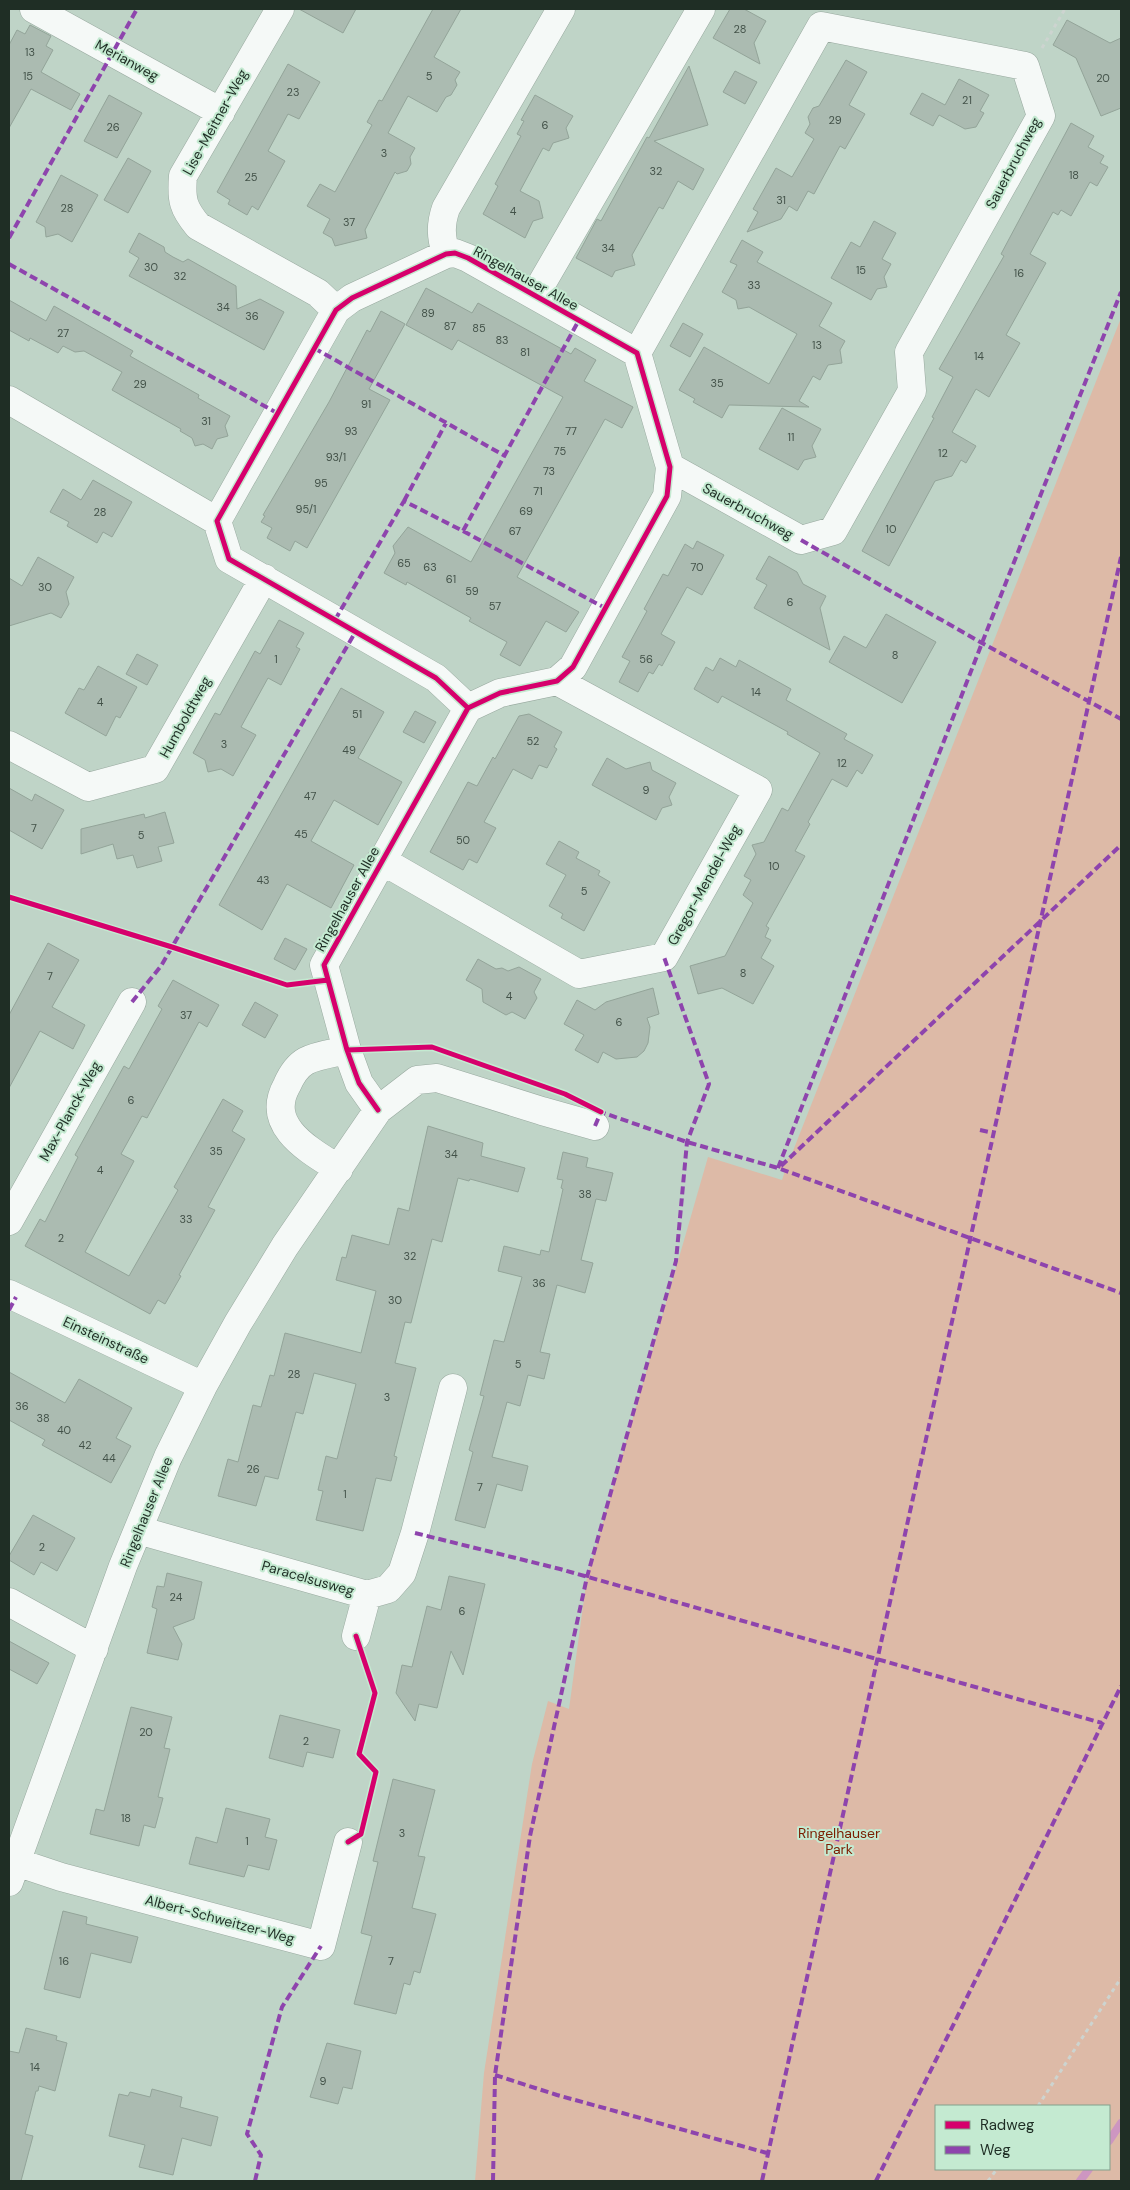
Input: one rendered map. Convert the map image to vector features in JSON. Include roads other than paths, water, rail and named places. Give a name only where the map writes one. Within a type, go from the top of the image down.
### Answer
[{"type":"street","name":"Merianweg","points":[[34,9],[221,112]]},
{"type":"street","name":"Lise-Meitner-Weg","points":[[280,9],[183,176],[181,194],[185,210],[198,226],[318,293],[336,310]]},
{"type":"street","points":[[217,521],[336,310],[352,298],[446,254],[441,223],[446,208],[561,9]]},
{"type":"street","points":[[535,296],[701,9]]},
{"type":"street","name":"Sauerbruchweg","points":[[637,353],[821,26],[1025,66],[1041,116],[909,352],[912,391],[833,531],[801,540],[670,467]]},
{"type":"street","name":"Ringelhauser Allee","points":[[446,254],[455,253],[468,258],[637,353]]},
{"type":"street","points":[[9,400],[217,521],[229,559],[436,678],[468,708],[500,693],[556,682],[573,668],[667,496],[670,467],[637,353]]},
{"type":"street","name":"Humboldtweg","points":[[9,745],[88,787],[155,769],[264,578]]},
{"type":"street","name":"Gregor-Mendel-Weg","points":[[381,860],[579,974],[664,957],[758,790],[556,682]]},
{"type":"street","name":"Ringelhauser Allee","points":[[378,1110],[359,1083],[324,965],[381,860],[468,708]]},
{"type":"street","name":"Max-Planck-Weg","points":[[9,1220],[132,1002]]},
{"type":"street","points":[[338,1169],[302,1146],[283,1122],[280,1096],[293,1073],[307,1061],[348,1050]]},
{"type":"street","name":"Ringelhauser Allee","points":[[12,1872],[138,1530],[168,1458],[203,1386],[238,1323],[285,1246],[378,1110],[417,1080],[437,1078],[595,1126]]},
{"type":"street","name":"Einsteinstraße","points":[[9,1294],[203,1386]]},
{"type":"street","name":"Paracelsusweg","points":[[138,1530],[366,1595],[388,1589],[402,1573],[415,1533],[453,1388]]},
{"type":"street","points":[[356,1636],[366,1595]]},
{"type":"street","points":[[9,1602],[94,1649]]},
{"type":"street","name":"Albert-Schweitzer-Weg","points":[[12,1872],[61,1877],[321,1946],[348,1842]]},
{"type":"waterway","points":[[1110,2140],[1121,2123]]},
{"type":"waterway","points":[[1080,2181],[1088,2170]]},
{"type":"park label","name":"Ringelhauser Park","points":[[839,1842]]}]
